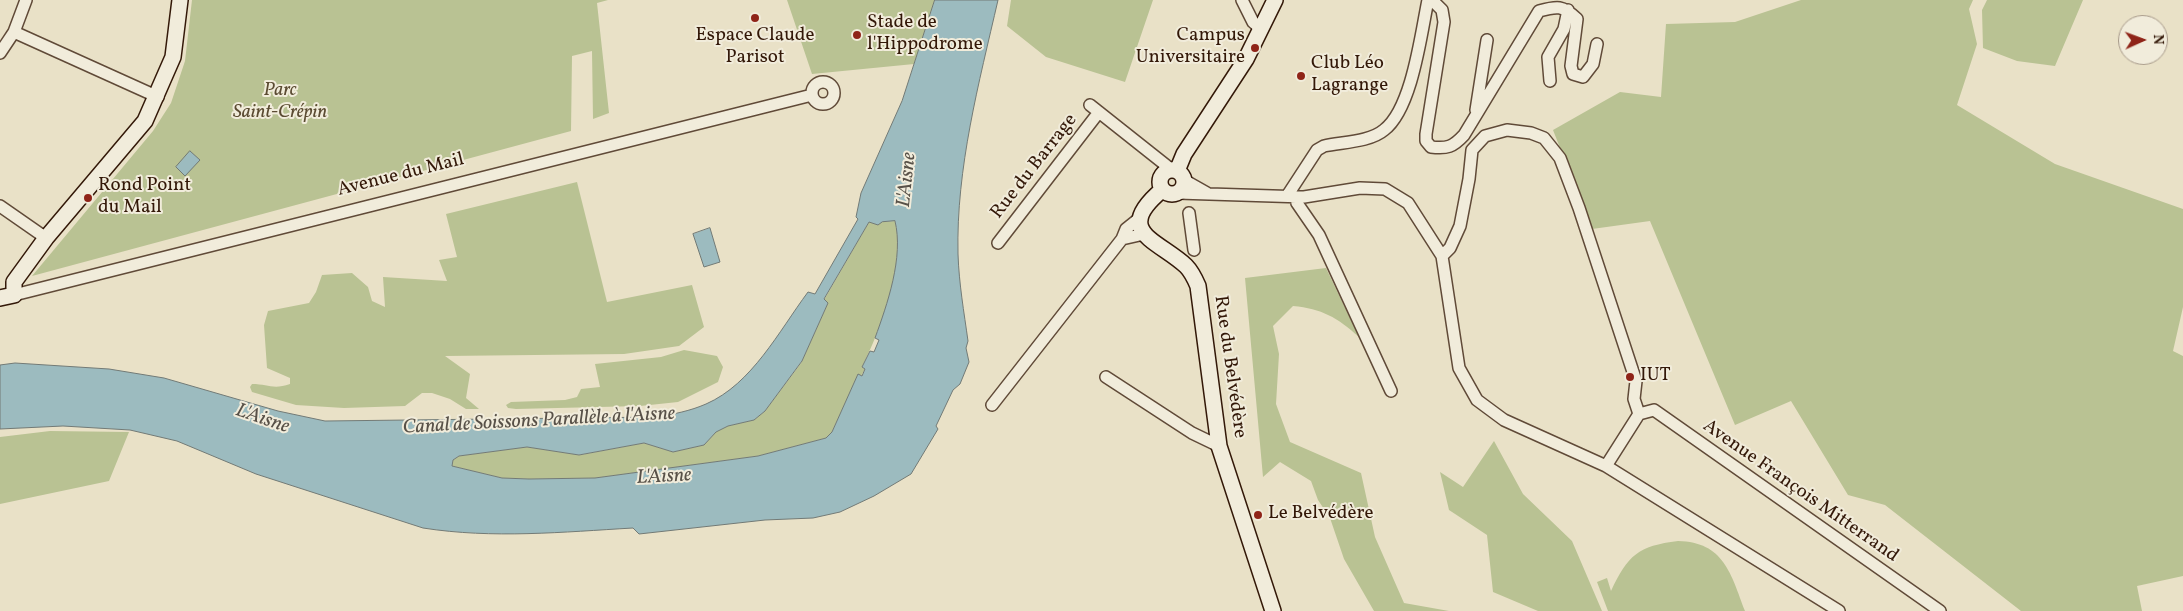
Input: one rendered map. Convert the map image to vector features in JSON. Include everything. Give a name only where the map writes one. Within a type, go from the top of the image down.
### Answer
[{"type":"main road","points":[[7,297],[14,282],[46,238],[145,121],[158,97],[173,57],[180,16],[180,0]]},
{"type":"main road","points":[[1178,178],[1163,173],[1160,177],[1162,190],[1168,194],[1178,178],[1184,154],[1246,59],[1275,0]]},
{"type":"main road","points":[[1144,234],[1141,217],[1143,210],[1162,190]]},
{"type":"main road","name":"Rue du Belvédère","points":[[1144,234],[1152,243],[1187,266],[1198,286],[1214,417],[1220,446],[1273,611]]},
{"type":"street","points":[[0,53],[14,32],[26,0]]},
{"type":"street","points":[[1242,0],[1253,22],[1261,29]]},
{"type":"street","points":[[1292,197],[1317,150],[1324,146],[1374,136],[1393,121],[1409,89],[1430,0],[1442,10],[1444,22],[1426,141],[1431,147],[1447,148],[1456,144],[1464,135],[1539,11],[1551,8],[1568,10],[1577,19],[1571,66],[1573,74],[1583,77],[1593,64],[1597,44]]},
{"type":"street","points":[[1550,81],[1548,57],[1564,29],[1568,10]]},
{"type":"street","points":[[14,32],[158,97]]},
{"type":"street","points":[[1474,117],[1487,40]]},
{"type":"street","name":"Avenue du Mail","points":[[7,297],[812,95]]},
{"type":"street","name":"Rue du Barrage","points":[[998,243],[1095,108],[1178,178]]},
{"type":"street","points":[[1442,256],[1450,248],[1460,226],[1472,150],[1485,136],[1507,130],[1531,133],[1544,138],[1560,158],[1580,208],[1636,381],[1634,399],[1639,414],[1606,466]]},
{"type":"street","points":[[1178,178],[1196,195],[1207,192],[1292,197],[1360,188],[1385,189],[1408,202],[1442,256],[1459,368],[1477,400],[1504,420],[1606,466],[1839,611]]},
{"type":"street","points":[[1292,197],[1318,235],[1390,390]]},
{"type":"street","points":[[0,206],[46,238]]},
{"type":"street","points":[[1189,213],[1194,250]]},
{"type":"street","points":[[992,405],[1122,239],[1126,229],[1141,217]]},
{"type":"street","points":[[1122,239],[1144,234]]},
{"type":"street","points":[[1106,377],[1192,433],[1220,446]]},
{"type":"street","name":"Avenue François Mitterrand","points":[[1639,414],[1654,410],[1940,611]]},
{"type":"green space","name":"Parc Saint-Crépin","points":[[192,0],[608,0],[597,3],[609,113],[593,119],[592,51],[572,56],[571,131],[32,276],[153,131],[171,103],[185,61]]},
{"type":"green space","name":"Stade de l'Hippodrome","points":[[787,0],[935,0],[914,64],[812,74]]},
{"type":"green space","points":[[1011,0],[1153,0],[1125,82],[1046,57],[1007,26]]},
{"type":"green space","points":[[1801,0],[1973,0],[1969,9],[1977,44],[1957,105],[2055,164],[2183,209],[2183,307],[2173,351],[2183,356],[2183,576],[2137,586],[2142,611],[2021,611],[1885,505],[1848,495],[1791,401],[1735,425],[1650,221],[1592,229],[1553,130],[1620,92],[1661,97],[1666,24],[1735,22]]},
{"type":"green space","points":[[1987,0],[2083,0],[2055,66],[2017,61],[1983,48],[1982,10]]},
{"type":"green space","points":[[577,182],[607,302],[692,285],[704,327],[679,346],[624,354],[445,356],[470,374],[466,398],[479,409],[466,409],[450,399],[432,393],[422,393],[405,406],[344,408],[296,405],[252,392],[250,387],[252,384],[275,387],[290,384],[290,378],[267,368],[264,325],[268,311],[309,303],[316,292],[322,275],[352,273],[368,287],[372,301],[385,307],[383,277],[447,281],[439,260],[457,257],[446,214]]},
{"type":"green space","points":[[895,221],[898,237],[897,256],[890,295],[884,315],[862,367],[865,369],[861,376],[858,375],[832,432],[826,438],[758,456],[596,478],[502,478],[452,466],[453,460],[459,456],[527,447],[580,455],[644,443],[673,452],[704,445],[716,432],[728,426],[754,420],[765,411],[801,363],[828,303],[824,300],[869,222]]},
{"type":"green space","points":[[1326,268],[1359,337],[1329,315],[1312,309],[1293,306],[1273,326],[1279,354],[1276,404],[1290,442],[1361,473],[1375,537],[1404,603],[1449,611],[1374,611],[1344,559],[1330,518],[1318,500],[1311,481],[1280,462],[1263,477],[1245,278]]},
{"type":"green space","points":[[684,350],[717,356],[723,367],[718,382],[678,402],[640,406],[516,409],[508,408],[506,405],[511,402],[565,400],[577,397],[581,389],[600,387],[595,364],[661,357]]},
{"type":"green space","points":[[50,431],[129,432],[109,481],[0,504],[0,437]]},
{"type":"green space","points":[[1494,441],[1523,494],[1572,541],[1602,611],[1538,611],[1493,592],[1487,535],[1449,510],[1440,472],[1463,487]]},
{"type":"green space","points":[[1678,541],[1706,547],[1724,562],[1745,611],[1608,611],[1597,582],[1607,578],[1611,591],[1623,569],[1636,554],[1653,546]]},
{"type":"water","points":[[935,0],[998,0],[970,126],[958,222],[958,254],[968,341],[966,348],[969,362],[960,384],[953,390],[936,426],[938,429],[911,474],[874,496],[840,512],[813,518],[765,520],[639,534],[633,528],[528,534],[449,531],[423,528],[256,474],[177,441],[130,430],[63,426],[0,429],[0,365],[15,363],[109,369],[164,378],[278,411],[325,421],[657,417],[682,412],[706,404],[737,384],[751,370],[808,292],[815,294],[858,219],[856,217],[861,193],[902,101]],"holes":[[[895,221],[897,235],[896,265],[893,281],[875,338],[879,340],[874,352],[870,351],[862,367],[865,369],[862,376],[858,374],[832,432],[826,438],[758,456],[595,478],[502,478],[452,466],[453,460],[459,456],[527,447],[579,455],[644,443],[673,452],[704,445],[716,432],[728,426],[754,420],[765,411],[802,361],[828,303],[824,299],[869,222],[878,225],[882,222]]]},
{"type":"water","points":[[190,151],[200,160],[185,176],[176,167]]},
{"type":"water","points":[[710,228],[720,262],[704,267],[693,234]]},
{"type":"place","name":"Espace Claude Parisot","points":[[755,18]]},
{"type":"place","name":"Stade de l'Hippodrome","points":[[857,35]]},
{"type":"place","name":"Campus Universitaire","points":[[1255,48]]},
{"type":"place","name":"Club Léo Lagrange","points":[[1301,76]]},
{"type":"place","name":"Rond Point du Mail","points":[[88,198]]},
{"type":"place","name":"IUT","points":[[1630,377]]},
{"type":"place","name":"Le Belvédère","points":[[1258,515]]},
{"type":"water label","name":"L'Aisne","points":[[908,180]]},
{"type":"water label","name":"L'Aisne","points":[[262,420]]},
{"type":"water label","name":"Canal de Soissons Parallèle à l'Aisne","points":[[539,422]]},
{"type":"water label","name":"L'Aisne","points":[[664,478]]}]
